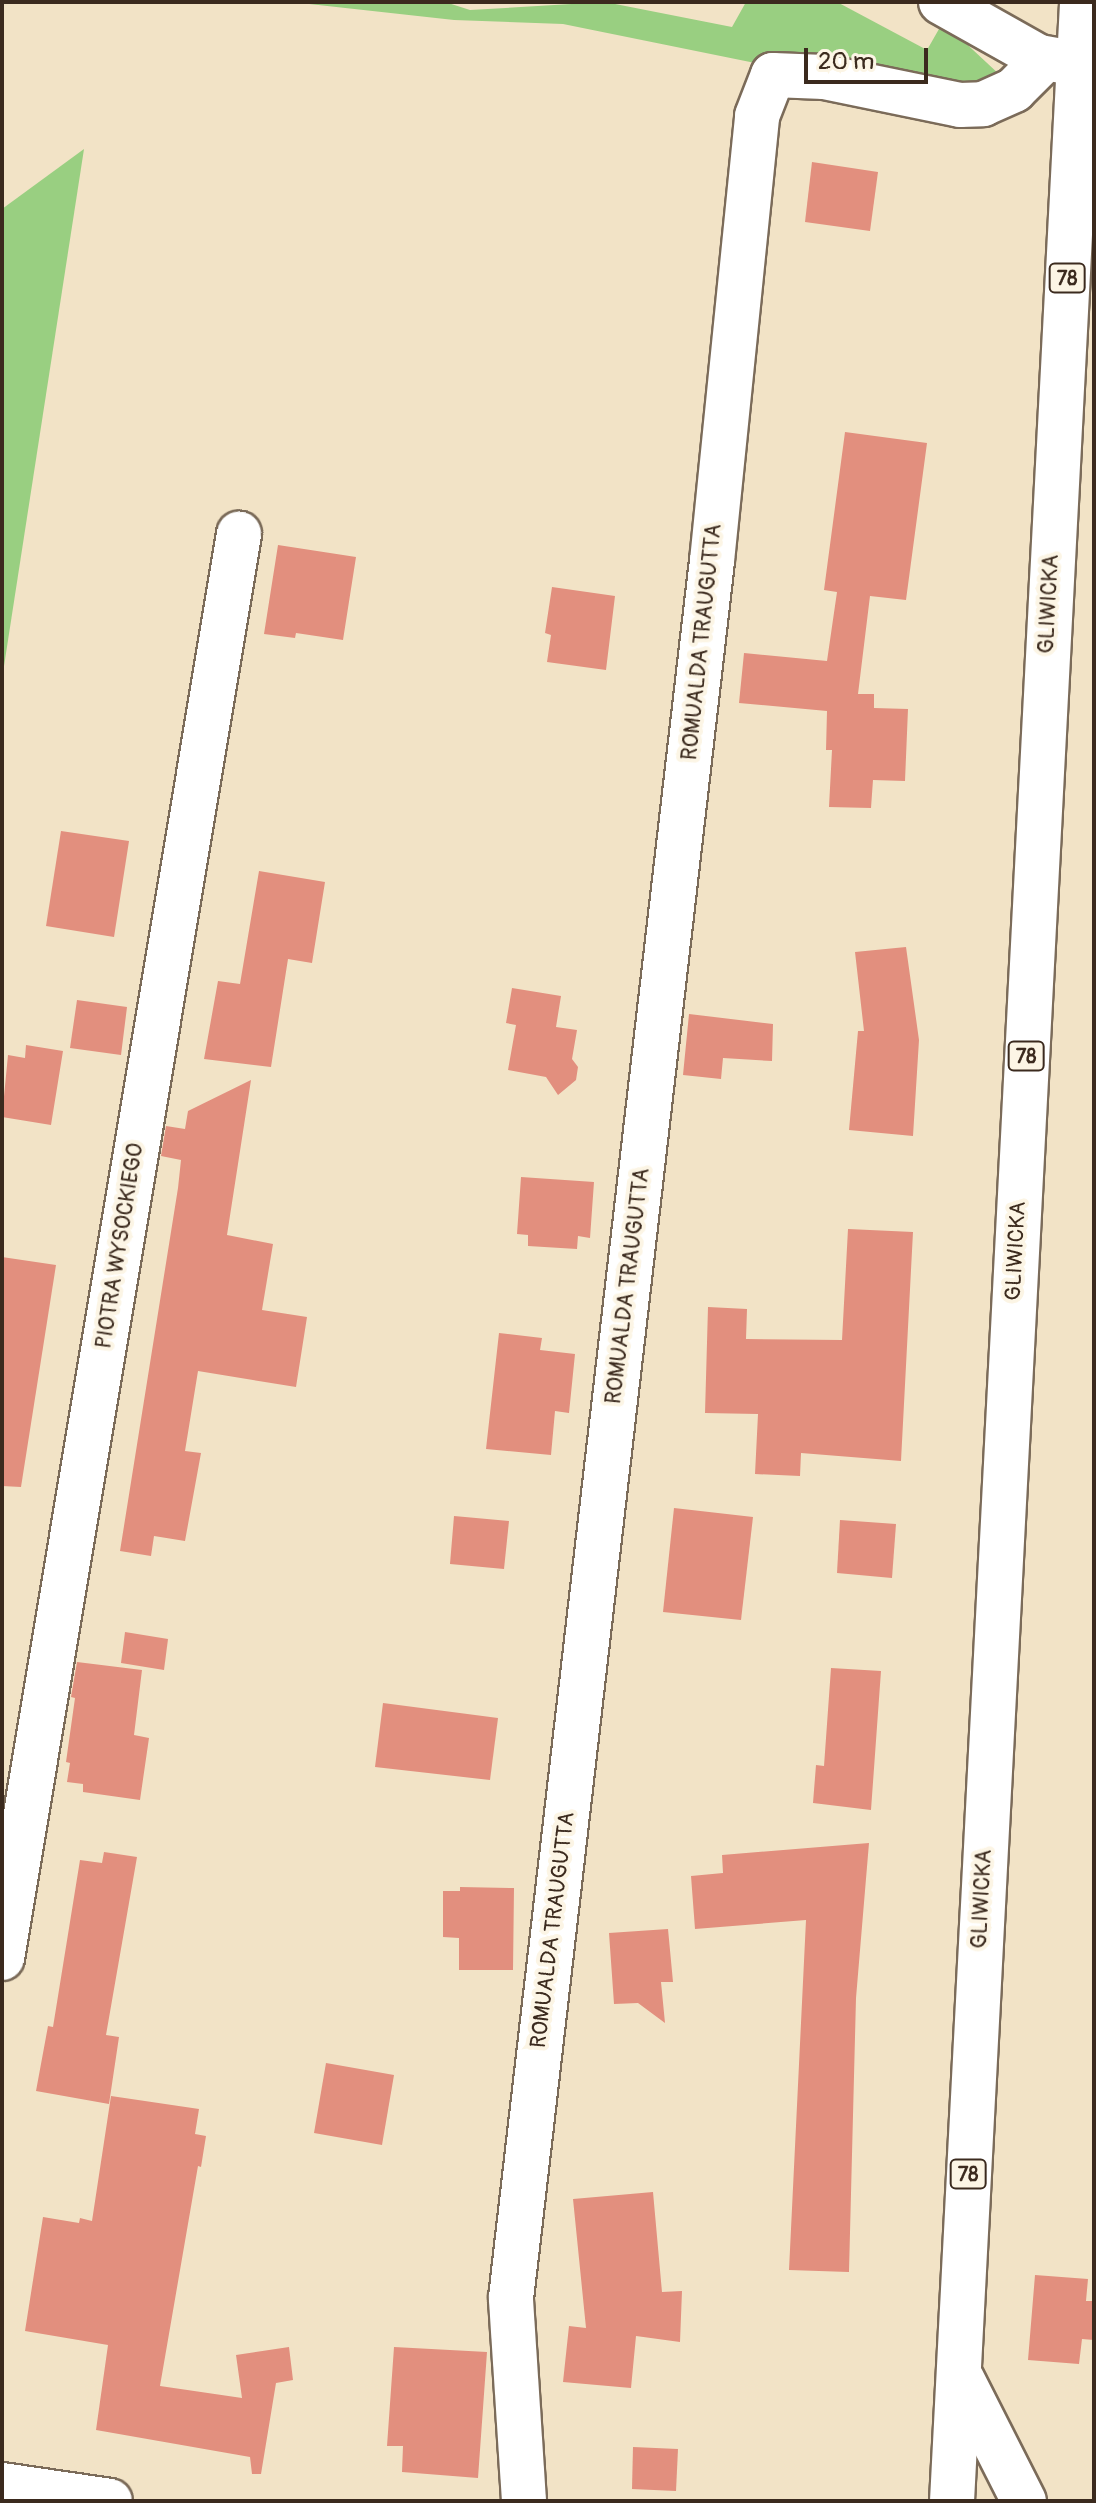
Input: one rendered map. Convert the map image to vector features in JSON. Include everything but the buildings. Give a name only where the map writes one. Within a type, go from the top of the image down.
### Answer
[{"type":"street","points":[[941,2],[1062,62]]},
{"type":"street","name":"GLIWICKA","points":[[952,2501],[1062,62],[1082,2]]},
{"type":"street","name":"ROMUALDA TRAUGUTTA","points":[[524,2501],[511,2298],[712,561],[757,116],[773,75],[824,77],[960,105],[983,104],[1062,62]]},
{"type":"street","name":"PIOTRA WYSOCKIEGO","points":[[2,1958],[239,534]]},
{"type":"street","points":[[959,2373],[1024,2501]]},
{"type":"street","points":[[2,2485],[110,2501]]},
{"type":"green space","points":[[291,2],[445,2],[470,10],[605,2],[732,27],[746,2],[837,2],[927,50],[943,22],[1001,76],[970,90],[760,64],[563,24],[454,20]]},
{"type":"green space","points":[[84,149],[2,679],[2,209]]}]
